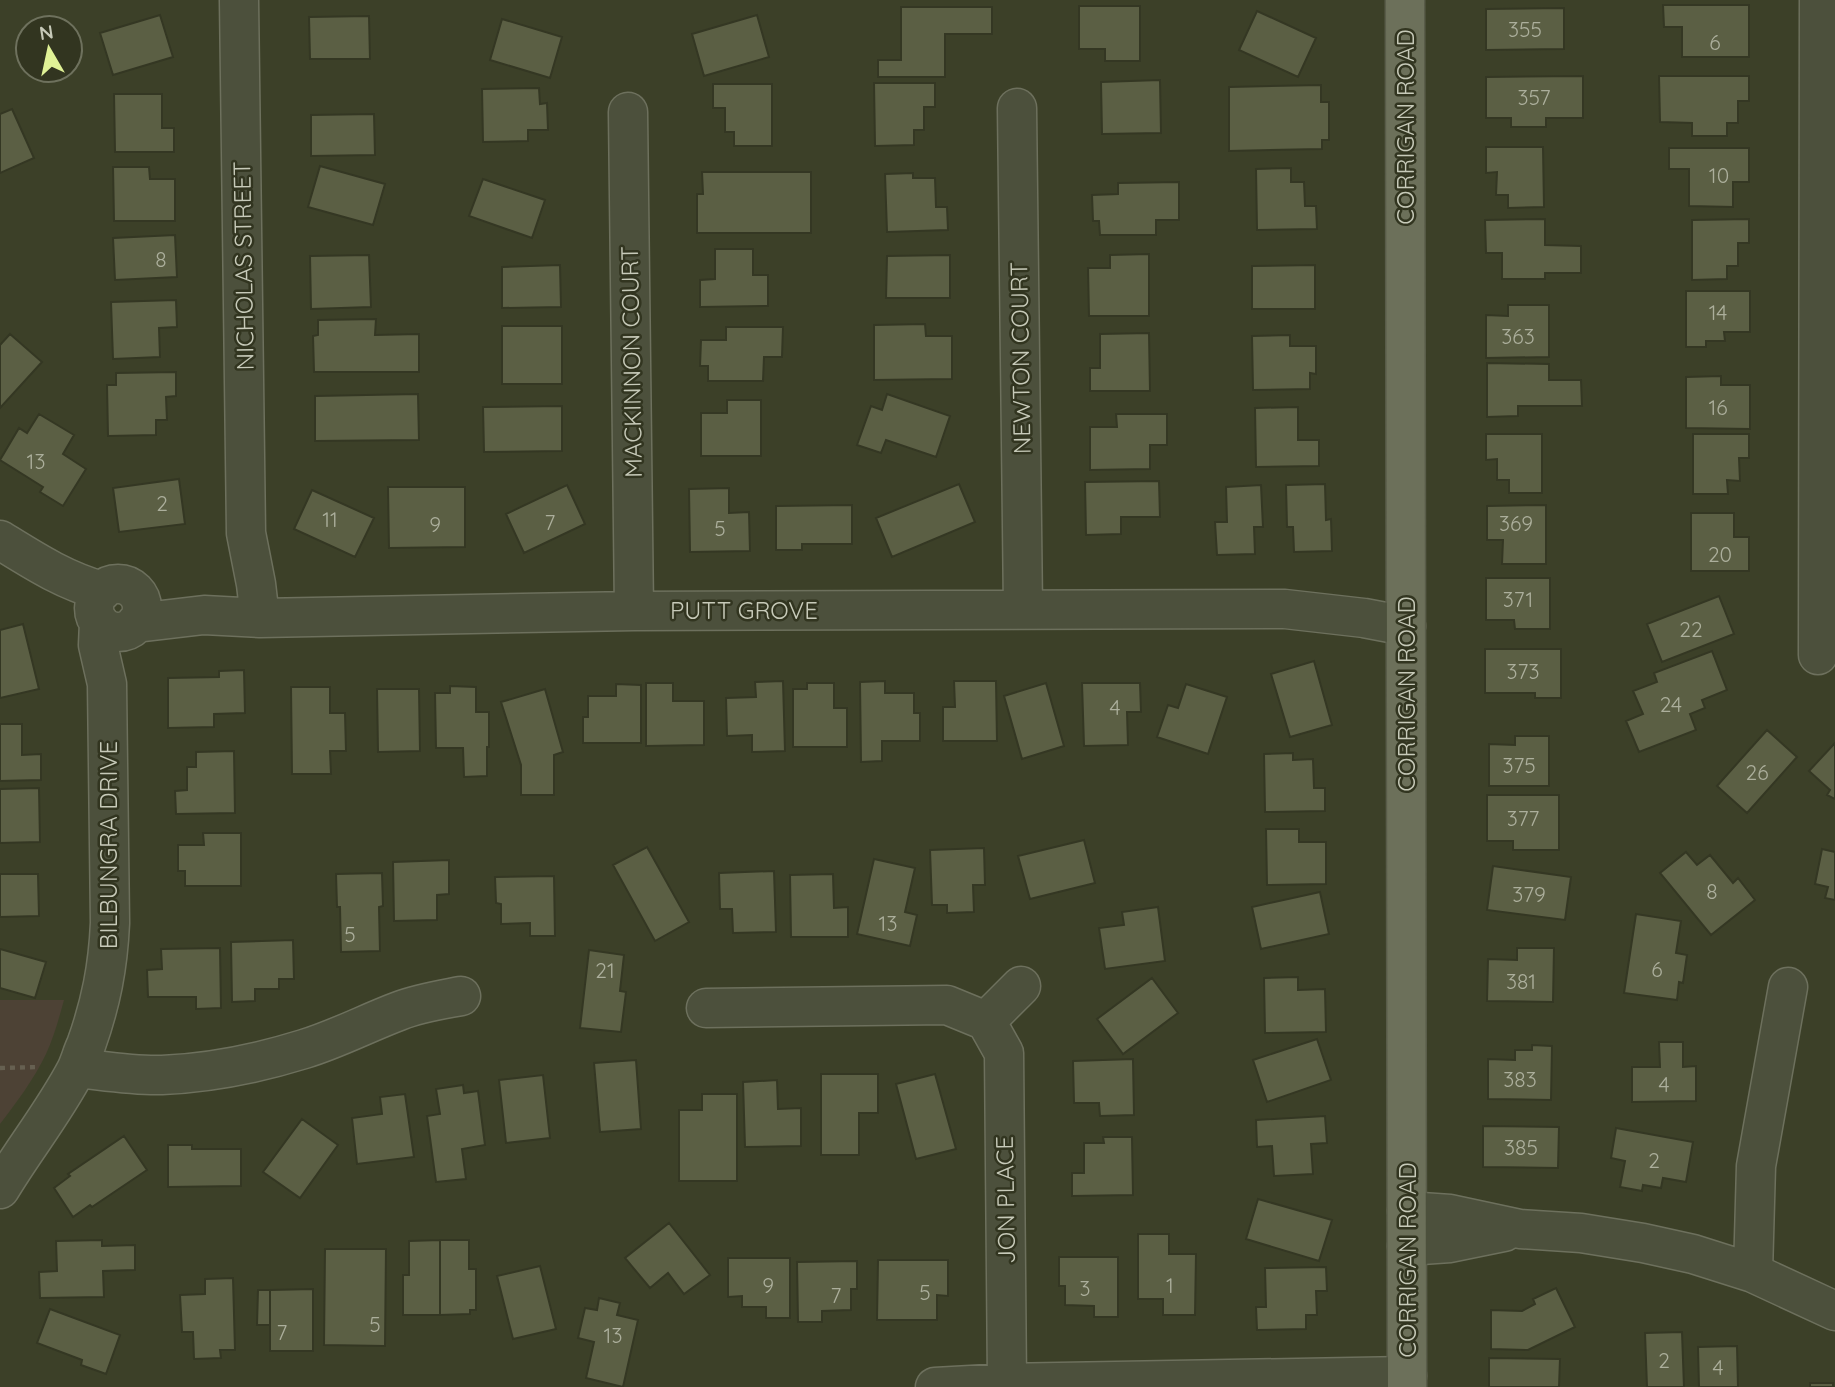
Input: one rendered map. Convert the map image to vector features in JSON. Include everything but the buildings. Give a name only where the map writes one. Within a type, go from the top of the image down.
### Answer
[{"type":"main road","name":"CORRIGAN ROAD","points":[[1405,0],[1407,1382]]},
{"type":"street","name":"NICHOLAS STREET","points":[[232,617],[247,533],[239,0]]},
{"type":"street","points":[[1818,655],[1819,0]]},
{"type":"street","name":"NEWTON COURT","points":[[1017,108],[1023,609]]},
{"type":"street","name":"MACKINNON COURT","points":[[628,112],[634,611]]},
{"type":"street","name":"PUTT GROVE","points":[[0,540],[47,570],[77,603],[115,613],[232,617],[634,611],[1405,610]]},
{"type":"street","name":"BILBUNGRA DRIVE","points":[[0,1189],[60,1068],[93,1026],[101,996],[108,960],[110,923],[107,684],[115,613]]},
{"type":"street","points":[[706,1008],[947,1006],[986,1021],[1021,986]]},
{"type":"street","points":[[1753,1273],[1756,1166],[1788,987]]},
{"type":"street","points":[[60,1068],[159,1075],[205,1071],[305,1049],[400,1010],[461,996]]},
{"type":"street","name":"JON PLACE","points":[[986,1021],[1004,1053],[1007,1383]]},
{"type":"street","points":[[1716,1261],[1756,1166]]},
{"type":"street","points":[[1407,1229],[1450,1214],[1520,1229],[1581,1233],[1643,1243],[1753,1273],[1835,1311]]},
{"type":"street","points":[[935,1387],[1007,1383],[1407,1382]]},
{"type":"path","points":[[0,1069],[60,1068]]},
{"type":"shaded area","points":[[0,1000],[64,1000],[41,1063],[0,1124]]}]
